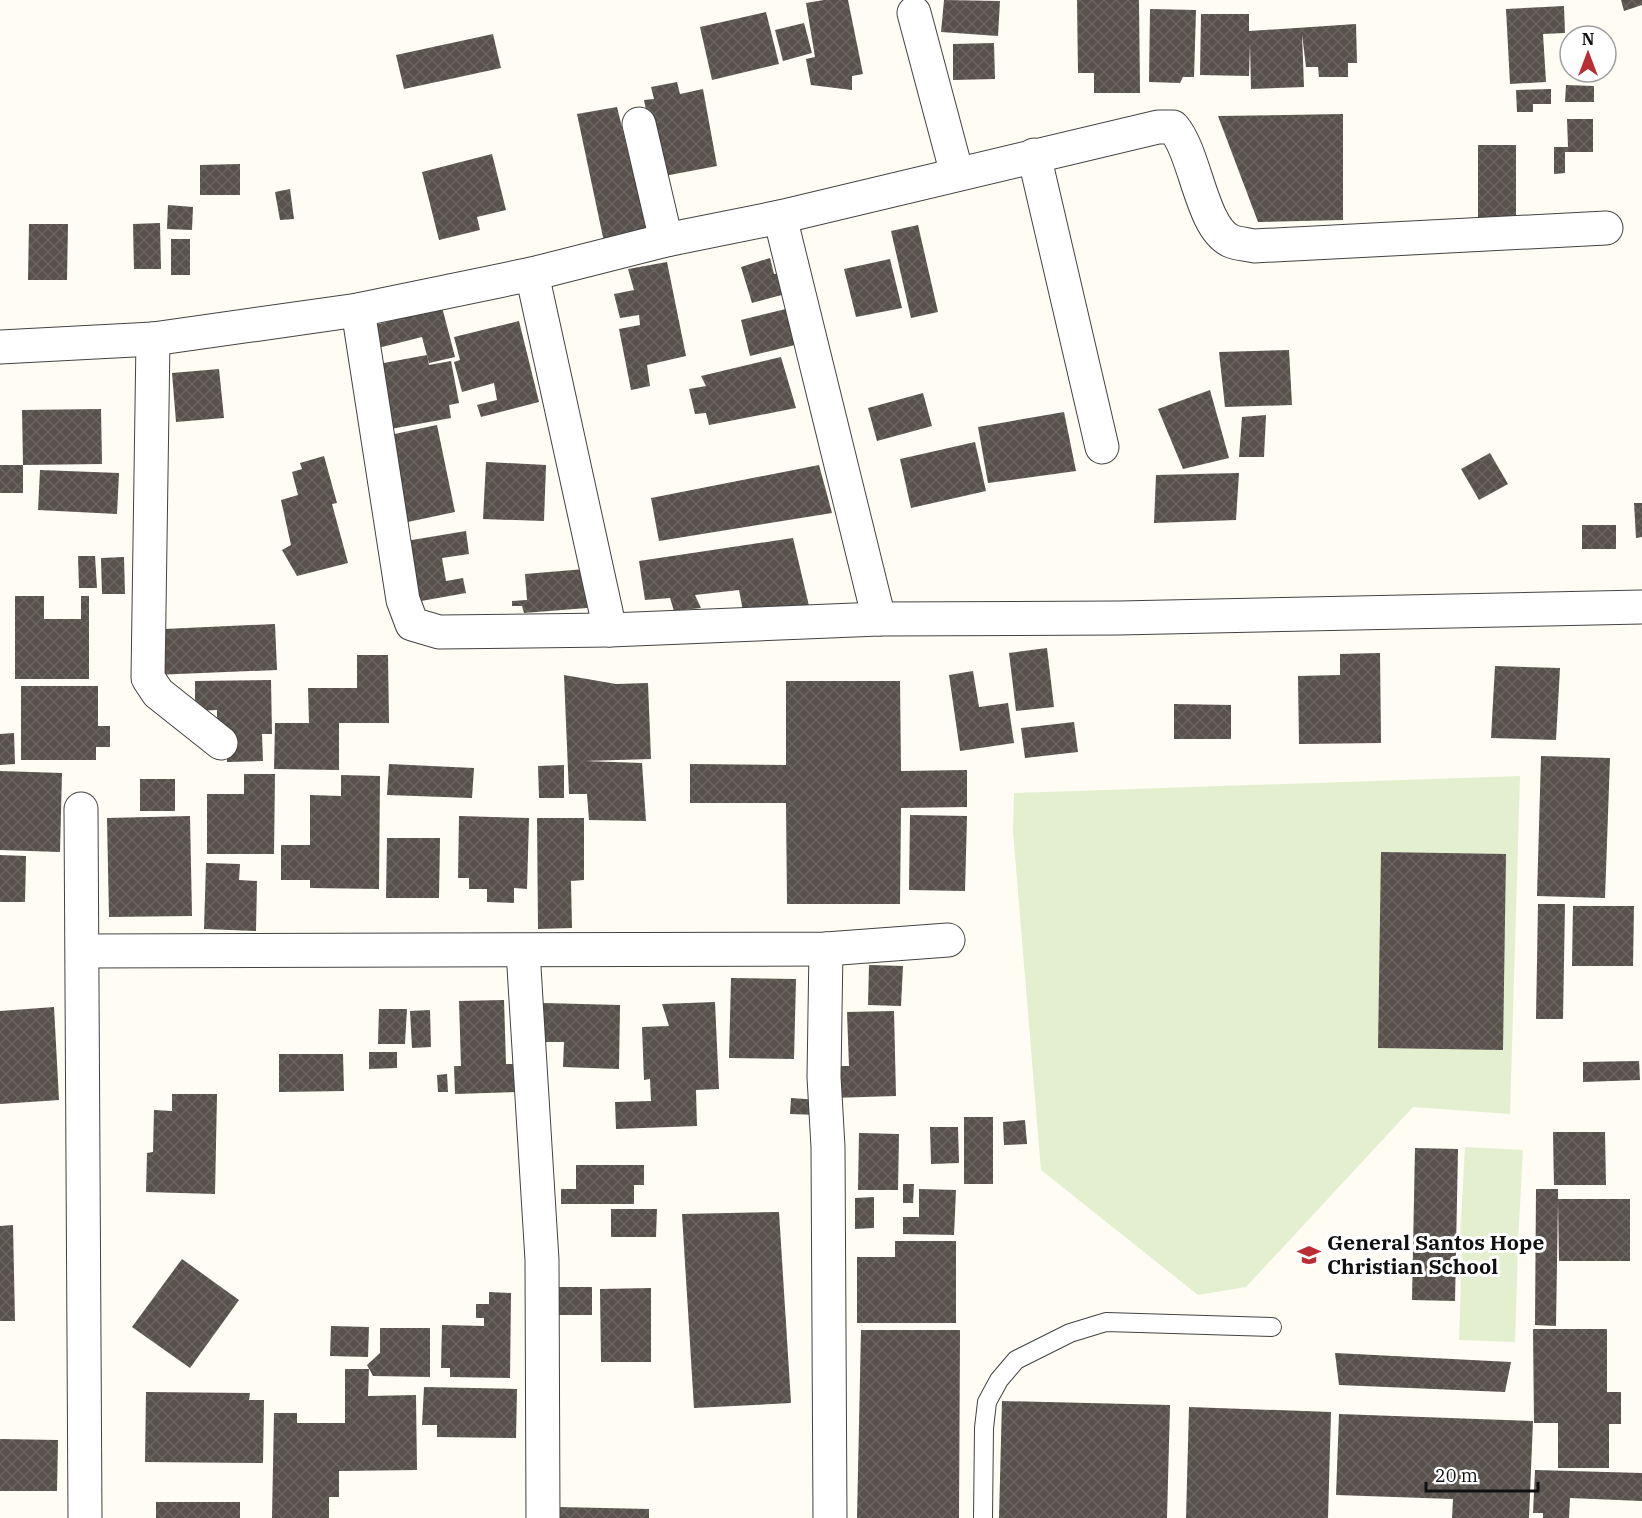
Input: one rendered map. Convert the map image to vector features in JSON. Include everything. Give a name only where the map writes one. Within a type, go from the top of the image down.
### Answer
[{"type":"street","points":[[914,13],[957,174]]},
{"type":"street","points":[[639,124],[666,240]]},
{"type":"street","points":[[0,347],[153,339],[358,310],[532,273],[666,240],[780,217],[1158,127],[1173,127],[1181,137],[1204,202],[1218,232],[1231,241],[1254,246],[1606,228]]},
{"type":"street","points":[[1034,155],[1102,447]]},
{"type":"street","points":[[780,217],[879,619]]},
{"type":"street","points":[[532,273],[610,630]]},
{"type":"street","points":[[358,310],[403,600],[412,624],[439,632],[610,630],[879,619],[1119,618],[1642,607]]},
{"type":"street","points":[[153,339],[148,678],[158,693],[221,743]]},
{"type":"street","points":[[81,809],[84,951],[85,1518]]},
{"type":"street","points":[[84,951],[826,949],[948,940]]},
{"type":"street","points":[[826,949],[824,1077],[828,1147],[830,1518]]},
{"type":"street","points":[[523,951],[542,1260],[543,1518]]},
{"type":"lane","points":[[983,1518],[984,1428],[987,1402],[999,1380],[1016,1360],[1070,1333],[1106,1322],[1272,1327]]},
{"type":"green space","points":[[1520,776],[1510,1114],[1413,1107],[1246,1287],[1198,1295],[1041,1170],[1013,831],[1014,793]]},
{"type":"green space","points":[[1465,1147],[1523,1150],[1518,1242],[1460,1239]]},
{"type":"green space","points":[[1462,1249],[1518,1250],[1515,1342],[1459,1340]]},
{"type":"building","points":[[848,0],[863,74],[852,76],[852,90],[811,85],[806,59],[815,57],[806,3]]},
{"type":"building","points":[[944,0],[1000,1],[998,36],[941,32]]},
{"type":"building","points":[[1077,0],[1139,0],[1140,93],[1094,93],[1094,73],[1078,73]]},
{"type":"building","points":[[1621,0],[1642,0],[1642,5],[1624,11]]},
{"type":"building","points":[[1564,6],[1565,24],[1558,24],[1558,33],[1543,34],[1546,82],[1510,84],[1506,9]]},
{"type":"building","points":[[1150,9],[1196,10],[1194,77],[1183,77],[1180,83],[1149,82]]},
{"type":"building","points":[[766,12],[779,64],[712,80],[700,27]]},
{"type":"building","points":[[1201,14],[1249,14],[1249,31],[1356,24],[1357,63],[1348,63],[1348,77],[1319,77],[1318,67],[1306,67],[1302,34],[1304,87],[1251,89],[1250,44],[1249,76],[1200,75]]},
{"type":"building","points":[[804,23],[812,53],[783,61],[775,30]]},
{"type":"building","points":[[493,34],[501,68],[404,89],[396,55]]},
{"type":"building","points":[[994,43],[995,79],[953,80],[953,44]]},
{"type":"building","points":[[677,82],[680,94],[703,89],[717,166],[659,177],[644,100],[654,99],[651,87]]},
{"type":"building","points":[[1566,85],[1594,86],[1594,102],[1565,102]]},
{"type":"building","points":[[1551,89],[1551,104],[1533,104],[1533,112],[1517,112],[1516,90]]},
{"type":"building","points":[[617,107],[648,234],[604,242],[577,114]]},
{"type":"building","points":[[1343,114],[1343,220],[1258,222],[1218,116]]},
{"type":"building","points":[[1567,119],[1593,119],[1593,152],[1565,152],[1565,173],[1554,174],[1554,147],[1568,147]]},
{"type":"building","points":[[1478,145],[1516,145],[1516,217],[1478,217]]},
{"type":"building","points":[[492,154],[506,210],[477,217],[480,230],[439,240],[422,172]]},
{"type":"building","points":[[240,164],[240,195],[200,195],[200,165]]},
{"type":"building","points":[[290,189],[294,219],[280,220],[275,192]]},
{"type":"building","points":[[168,205],[193,207],[192,230],[167,229]]},
{"type":"building","points":[[160,223],[161,269],[134,269],[133,224]]},
{"type":"building","points":[[29,224],[68,224],[67,280],[28,280]]},
{"type":"building","points":[[918,225],[938,312],[911,318],[891,231]]},
{"type":"building","points":[[171,239],[190,239],[190,275],[171,275]]},
{"type":"building","points":[[770,258],[774,274],[789,272],[793,292],[752,303],[741,267]]},
{"type":"building","points":[[890,259],[902,308],[856,317],[844,269]]},
{"type":"building","points":[[667,262],[686,356],[647,365],[650,386],[631,390],[619,329],[640,325],[639,315],[620,318],[614,294],[634,290],[628,269]]},
{"type":"building","points":[[442,307],[455,357],[429,363],[422,337],[370,350],[364,328]]},
{"type":"building","points":[[794,307],[803,343],[750,356],[741,320]]},
{"type":"building","points":[[519,321],[539,402],[481,417],[477,405],[497,400],[494,383],[462,392],[454,362],[460,360],[454,337]]},
{"type":"building","points":[[1289,350],[1292,405],[1225,407],[1219,352]]},
{"type":"building","points":[[427,355],[429,365],[451,361],[459,403],[449,405],[451,418],[385,430],[373,365]]},
{"type":"building","points":[[781,357],[796,408],[709,425],[706,413],[695,414],[689,389],[706,386],[701,376]]},
{"type":"building","points":[[219,369],[224,418],[176,422],[172,373]]},
{"type":"building","points":[[1210,390],[1229,458],[1183,469],[1158,409]]},
{"type":"building","points":[[923,393],[932,426],[877,441],[868,408]]},
{"type":"building","points":[[101,409],[102,464],[23,465],[22,410]]},
{"type":"building","points":[[1064,412],[1076,471],[988,483],[978,427]]},
{"type":"building","points":[[1266,415],[1264,457],[1239,457],[1242,417]]},
{"type":"building","points":[[437,425],[455,512],[403,523],[385,436]]},
{"type":"building","points":[[975,442],[986,491],[911,508],[900,459]]},
{"type":"building","points":[[1490,453],[1508,484],[1479,500],[1461,469]]},
{"type":"building","points":[[324,456],[337,503],[332,504],[348,563],[297,576],[282,550],[291,545],[281,500],[298,495],[292,472],[302,469],[300,463]]},
{"type":"building","points":[[486,462],[546,465],[544,521],[483,519]]},
{"type":"building","points":[[0,465],[23,465],[23,493],[0,493]]},
{"type":"building","points":[[819,465],[832,513],[659,541],[651,498]]},
{"type":"building","points":[[40,470],[119,473],[117,514],[38,510]]},
{"type":"building","points":[[1239,473],[1236,520],[1154,523],[1156,475]]},
{"type":"building","points":[[1634,503],[1642,503],[1642,537],[1636,538]]},
{"type":"building","points":[[1582,525],[1616,525],[1616,549],[1582,549]]},
{"type":"building","points":[[466,531],[469,554],[442,558],[446,581],[463,578],[466,593],[410,603],[400,542]]},
{"type":"building","points":[[793,538],[809,606],[744,616],[739,590],[695,595],[701,608],[674,611],[670,598],[645,600],[639,561]]},
{"type":"building","points":[[78,556],[95,556],[97,588],[79,588]]},
{"type":"building","points":[[124,557],[125,594],[102,594],[101,558]]},
{"type":"building","points":[[585,569],[587,608],[524,613],[522,606],[512,606],[512,601],[527,600],[525,574]]},
{"type":"building","points":[[15,596],[44,596],[44,619],[81,619],[81,596],[89,596],[89,679],[15,679]]},
{"type":"building","points":[[275,624],[277,670],[154,675],[164,629]]},
{"type":"building","points":[[1047,648],[1054,707],[1016,711],[1009,653]]},
{"type":"building","points":[[1380,653],[1381,743],[1299,744],[1298,676],[1340,675],[1340,654]]},
{"type":"building","points":[[357,655],[388,655],[389,723],[339,723],[339,770],[274,769],[275,723],[309,723],[308,688],[357,688]]},
{"type":"building","points":[[1495,666],[1560,668],[1556,740],[1491,738]]},
{"type":"building","points":[[973,671],[979,707],[1008,703],[1014,743],[960,751],[949,675]]},
{"type":"building","points":[[564,675],[616,684],[648,683],[651,759],[584,761],[642,763],[646,821],[589,820],[587,794],[569,794]]},
{"type":"building","points":[[271,680],[272,734],[262,734],[263,761],[227,762],[227,728],[217,728],[217,710],[195,711],[195,681]]},
{"type":"building","points":[[786,681],[900,681],[901,771],[967,770],[967,807],[901,808],[900,904],[787,904],[786,803],[690,803],[690,764],[786,765]]},
{"type":"building","points":[[21,686],[98,686],[98,726],[110,726],[110,747],[96,747],[96,760],[21,760]]},
{"type":"building","points":[[1174,704],[1231,705],[1231,739],[1174,739]]},
{"type":"building","points":[[1074,722],[1078,752],[1025,758],[1021,728]]},
{"type":"building","points":[[14,733],[15,764],[0,765],[0,734]]},
{"type":"building","points":[[1541,756],[1610,758],[1605,898],[1537,896]]},
{"type":"building","points":[[389,764],[474,768],[472,798],[387,795]]},
{"type":"building","points":[[564,765],[564,798],[539,798],[538,766]]},
{"type":"building","points":[[0,771],[62,773],[60,852],[0,850]]},
{"type":"building","points":[[244,774],[275,774],[274,854],[207,854],[207,794],[244,794]]},
{"type":"building","points":[[341,775],[380,776],[379,889],[310,888],[310,880],[281,880],[281,845],[310,845],[310,795],[341,796]]},
{"type":"building","points":[[140,779],[175,779],[175,811],[140,811]]},
{"type":"building","points":[[910,815],[967,816],[965,891],[909,890]]},
{"type":"building","points":[[190,816],[192,916],[109,917],[107,818]]},
{"type":"building","points":[[459,816],[529,818],[527,889],[514,888],[514,903],[487,902],[487,889],[469,889],[469,878],[458,878]]},
{"type":"building","points":[[537,818],[584,818],[584,880],[571,881],[572,928],[538,929]]},
{"type":"building","points":[[387,838],[440,838],[439,898],[386,898]]},
{"type":"building","points":[[1381,852],[1506,854],[1503,1050],[1378,1048]]},
{"type":"building","points":[[0,855],[26,856],[25,902],[0,902]]},
{"type":"building","points":[[206,863],[240,864],[239,880],[257,881],[256,931],[204,929]]},
{"type":"building","points":[[1538,904],[1565,904],[1563,1019],[1536,1019]]},
{"type":"building","points":[[1573,906],[1634,906],[1633,966],[1572,966]]},
{"type":"building","points":[[869,965],[903,966],[901,1006],[868,1005]]},
{"type":"building","points":[[731,978],[796,979],[794,1059],[729,1058]]},
{"type":"building","points":[[504,1000],[506,1064],[516,1064],[517,1092],[455,1094],[454,1066],[461,1066],[459,1001]]},
{"type":"building","points":[[715,1002],[719,1089],[696,1090],[697,1126],[616,1129],[615,1102],[651,1101],[650,1079],[644,1080],[642,1027],[669,1026],[662,1004]]},
{"type":"building","points":[[543,1003],[620,1005],[619,1069],[563,1067],[564,1042],[542,1042]]},
{"type":"building","points":[[54,1007],[59,1100],[0,1104],[0,1011]]},
{"type":"building","points":[[379,1009],[407,1009],[405,1044],[378,1044]]},
{"type":"building","points":[[430,1010],[431,1047],[412,1048],[410,1011]]},
{"type":"building","points":[[894,1011],[896,1096],[831,1098],[830,1066],[849,1066],[847,1012]]},
{"type":"building","points":[[369,1052],[397,1052],[397,1068],[369,1069]]},
{"type":"building","points":[[279,1054],[343,1054],[344,1091],[279,1092]]},
{"type":"building","points":[[1639,1061],[1640,1080],[1583,1082],[1583,1062]]},
{"type":"building","points":[[447,1074],[448,1092],[438,1092],[437,1075]]},
{"type":"building","points":[[172,1094],[217,1094],[215,1194],[146,1192],[147,1153],[153,1152],[154,1110],[172,1111]]},
{"type":"building","points":[[791,1098],[819,1100],[818,1115],[790,1114]]},
{"type":"building","points":[[964,1117],[993,1117],[993,1184],[964,1184]]},
{"type":"building","points":[[1025,1120],[1027,1144],[1004,1145],[1003,1122]]},
{"type":"building","points":[[930,1127],[958,1127],[959,1163],[931,1164]]},
{"type":"building","points":[[1553,1132],[1605,1132],[1606,1185],[1554,1185]]},
{"type":"building","points":[[859,1133],[899,1134],[898,1190],[858,1190]]},
{"type":"building","points":[[1415,1148],[1458,1149],[1455,1301],[1412,1300]]},
{"type":"building","points":[[576,1165],[644,1165],[644,1185],[634,1185],[634,1204],[561,1204],[561,1189],[576,1189]]},
{"type":"building","points":[[903,1184],[914,1184],[913,1203],[903,1203]]},
{"type":"building","points":[[919,1189],[956,1190],[954,1235],[903,1234],[903,1217],[919,1217]]},
{"type":"building","points":[[1536,1189],[1558,1189],[1558,1199],[1630,1199],[1630,1261],[1559,1261],[1558,1202],[1556,1326],[1535,1325]]},
{"type":"building","points":[[874,1197],[874,1228],[855,1229],[855,1198]]},
{"type":"building","points":[[611,1209],[657,1209],[656,1237],[611,1237]]},
{"type":"building","points":[[779,1212],[791,1403],[694,1408],[682,1214]]},
{"type":"building","points":[[13,1225],[15,1321],[0,1321],[0,1226]]},
{"type":"building","points":[[895,1241],[956,1241],[956,1323],[857,1323],[857,1257],[895,1257]]},
{"type":"building","points":[[182,1259],[239,1300],[190,1368],[132,1327]]},
{"type":"building","points":[[558,1287],[592,1287],[592,1315],[558,1315]]},
{"type":"building","points":[[651,1288],[651,1362],[601,1362],[600,1289]]},
{"type":"building","points":[[489,1292],[511,1293],[510,1378],[450,1377],[450,1368],[441,1368],[442,1325],[484,1326],[484,1318],[476,1318],[476,1304],[489,1304]]},
{"type":"building","points":[[331,1326],[369,1327],[368,1357],[330,1356]]},
{"type":"building","points":[[380,1328],[430,1328],[430,1377],[373,1376],[367,1365],[380,1353]]},
{"type":"building","points":[[1533,1329],[1607,1329],[1607,1392],[1621,1392],[1621,1424],[1609,1424],[1609,1468],[1558,1468],[1558,1423],[1534,1423]]},
{"type":"building","points":[[861,1330],[960,1330],[959,1518],[857,1518]]},
{"type":"building","points":[[1335,1353],[1511,1362],[1505,1392],[1339,1385]]},
{"type":"building","points":[[345,1369],[369,1369],[368,1396],[416,1395],[417,1470],[339,1471],[339,1497],[329,1497],[329,1518],[272,1518],[274,1413],[297,1413],[297,1423],[345,1423]]},
{"type":"building","points":[[424,1387],[517,1389],[516,1438],[437,1437],[437,1425],[422,1425]]},
{"type":"building","points":[[146,1392],[250,1393],[249,1400],[264,1400],[263,1463],[145,1462]]},
{"type":"building","points":[[1002,1401],[1170,1405],[1167,1518],[999,1518]]},
{"type":"building","points":[[1189,1407],[1331,1412],[1328,1518],[1186,1518]]},
{"type":"building","points":[[1339,1414],[1533,1421],[1529,1518],[1452,1518],[1453,1499],[1336,1495]]},
{"type":"building","points":[[0,1439],[58,1440],[57,1491],[0,1491]]},
{"type":"building","points":[[1535,1470],[1642,1473],[1642,1501],[1570,1498],[1569,1518],[1543,1518],[1543,1513],[1533,1513]]},
{"type":"building","points":[[156,1502],[240,1502],[240,1518],[156,1518]]},
{"type":"building","points":[[558,1507],[649,1509],[649,1518],[558,1518]]},
{"type":"place","name":"General Santos Hope Christian School","points":[[1309,1255]]}]
